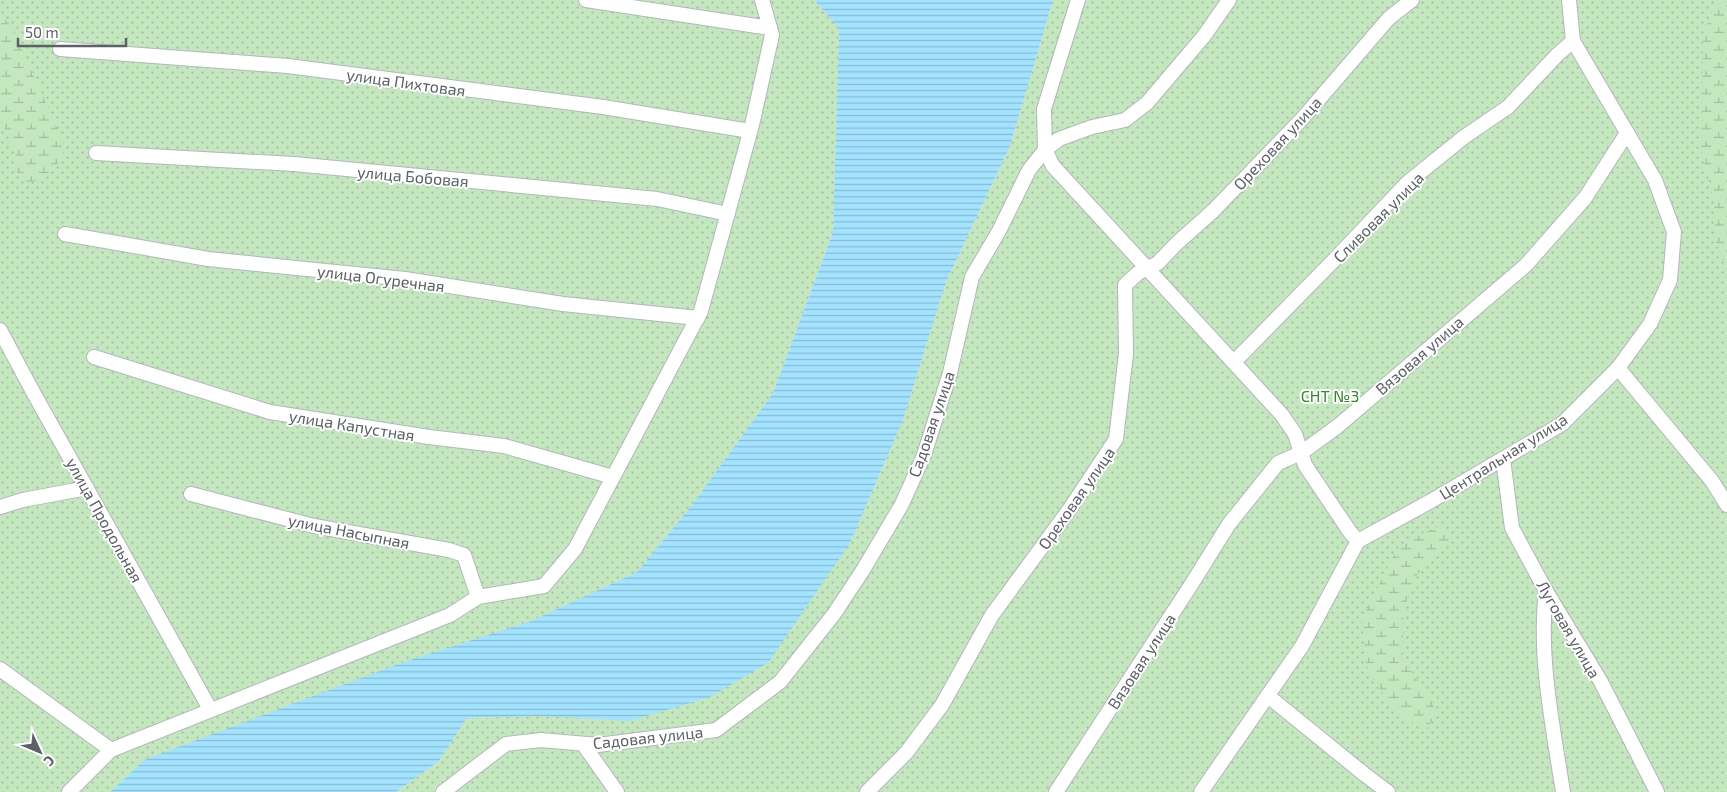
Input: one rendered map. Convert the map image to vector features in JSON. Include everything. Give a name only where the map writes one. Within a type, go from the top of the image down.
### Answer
[{"type":"street","points":[[586,0],[770,28]]},
{"type":"street","points":[[68,792],[111,750],[450,615],[478,597],[544,586],[575,549],[701,311],[750,132],[772,35],[762,0]]},
{"type":"street","points":[[1078,0],[1044,109],[1045,150],[1053,166],[1149,268],[1282,415],[1295,434],[1305,464],[1358,541],[1302,646],[1202,792]]},
{"type":"street","name":"Садовая улица","points":[[443,792],[506,744],[541,740],[598,745],[716,730],[780,682],[834,614],[863,570],[902,504],[924,455],[950,373],[972,277],[1000,231],[1029,170],[1045,150],[1059,139],[1092,127],[1125,120],[1147,103],[1204,36],[1229,0]]},
{"type":"street","name":"Ореховая улица","points":[[867,792],[906,753],[942,705],[992,615],[1069,510],[1116,439],[1126,354],[1125,285],[1138,273],[1158,263],[1213,211],[1302,119],[1389,18],[1412,0]]},
{"type":"street","name":"Центральная улица","points":[[1358,541],[1562,424],[1618,368],[1650,324],[1670,280],[1674,232],[1655,180],[1574,41],[1569,0]]},
{"type":"street","name":"Сливовая улица","points":[[1234,362],[1407,183],[1464,137],[1508,108],[1557,55],[1574,41]]},
{"type":"street","name":"улица Пихтовая","points":[[60,49],[288,66],[603,107],[750,132]]},
{"type":"street","name":"Вязовая улица","points":[[1056,792],[1191,586],[1229,524],[1278,463],[1301,453],[1338,426],[1526,265],[1585,198],[1627,133]]},
{"type":"street","name":"улица Бобовая","points":[[96,153],[294,164],[657,199],[728,214]]},
{"type":"street","name":"улица Огуречная","points":[[65,234],[208,259],[405,279],[563,304],[698,318]]},
{"type":"street","name":"улица Продольная","points":[[0,330],[210,709]]},
{"type":"street","name":"улица Капустная","points":[[94,357],[270,412],[429,437],[504,446],[613,477]]},
{"type":"street","points":[[1618,368],[1712,481],[1727,505]]},
{"type":"street","name":"Луговая улица","points":[[1502,459],[1512,528],[1546,591],[1601,682],[1658,792]]},
{"type":"street","points":[[0,507],[22,500],[87,488]]},
{"type":"street","name":"улица Насыпная","points":[[191,494],[314,526],[449,550],[464,555],[478,597]]},
{"type":"street","points":[[1546,591],[1543,616],[1549,703],[1563,792]]},
{"type":"street","points":[[0,669],[111,750]]},
{"type":"street","points":[[1268,696],[1388,792]]},
{"type":"street","points":[[583,744],[618,792]]},
{"type":"green space","points":[[0,0],[814,0],[839,27],[833,232],[773,393],[692,505],[637,572],[531,621],[144,760],[110,792],[0,792]]},
{"type":"green space","name":"СНТ №3","points":[[1053,0],[1727,0],[1727,792],[396,792],[439,761],[467,718],[541,716],[850,543],[903,420],[946,282],[1010,146]]},
{"type":"green space","points":[[1717,0],[1727,0],[1727,270],[1716,242],[1714,201],[1701,150],[1703,34]]},
{"type":"green space","points":[[0,11],[14,31],[64,144],[62,160],[39,181],[27,182],[16,170],[14,163],[16,154],[0,118]]},
{"type":"green space","points":[[1443,525],[1453,535],[1417,575],[1405,606],[1403,622],[1403,661],[1432,698],[1435,715],[1428,728],[1416,725],[1400,714],[1374,682],[1366,664],[1362,619],[1397,549],[1421,534]]},
{"type":"water","points":[[814,0],[1053,0],[1010,146],[946,282],[903,420],[850,543],[768,663],[710,697],[630,721],[541,716],[467,718],[439,761],[396,792],[110,792],[144,760],[401,663],[531,621],[637,572],[692,505],[773,393],[833,232],[839,28]]}]
